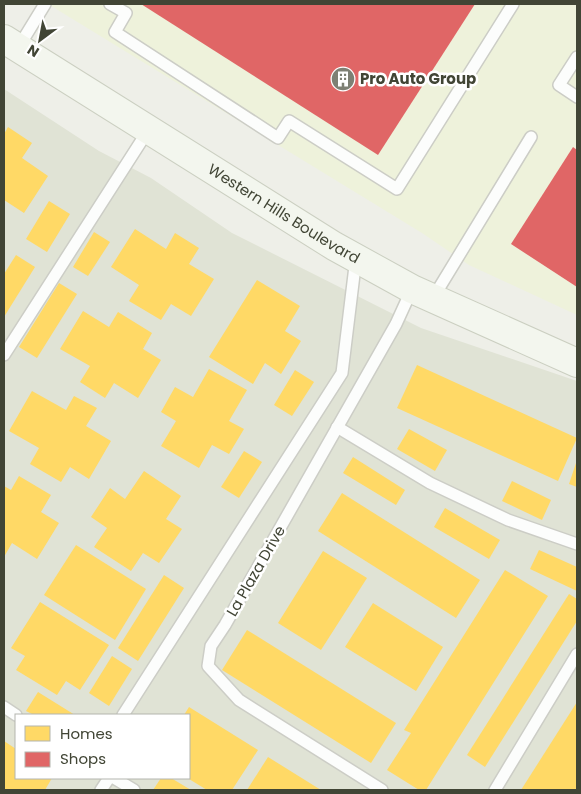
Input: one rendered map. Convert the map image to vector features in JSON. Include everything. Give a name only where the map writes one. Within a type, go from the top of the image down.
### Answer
[{"type":"street","name":"Western Hills Boulevard","points":[[11,44],[334,246],[423,294],[577,363]]},
{"type":"lane","points":[[11,44],[45,4]]},
{"type":"lane","points":[[110,4],[126,13],[115,32],[278,138],[289,121],[397,189],[513,4]]},
{"type":"lane","points":[[577,57],[559,85],[577,97]]},
{"type":"lane","points":[[4,355],[149,129]]},
{"type":"lane","name":"La Plaza Drive","points":[[382,790],[239,700],[208,666],[211,646],[225,625],[396,324],[423,294],[531,136]]},
{"type":"lane","points":[[124,714],[342,373],[356,258]]},
{"type":"lane","points":[[337,427],[430,483],[508,520],[577,544]]},
{"type":"lane","points":[[495,790],[577,654]]},
{"type":"lane","points":[[4,707],[15,714]]},
{"type":"lane","points":[[101,790],[108,779]]},
{"type":"lane","points":[[116,779],[134,790]]},
{"type":"shaded area","points":[[48,4],[577,4],[577,315],[469,265],[422,233]]},
{"type":"shaded area","points":[[4,89],[99,151],[151,178],[232,233],[421,328],[577,381],[577,790],[4,790]]},
{"type":"building: Homes","points":[[8,127],[32,143],[22,158],[48,176],[24,213],[4,200],[4,134]]},
{"type":"building: Homes","points":[[49,201],[70,214],[47,252],[26,239]]},
{"type":"building: Homes","points":[[135,229],[166,249],[175,233],[199,248],[189,264],[214,279],[191,316],[171,304],[161,320],[129,301],[139,285],[111,267]]},
{"type":"building: Homes","points":[[94,232],[110,242],[88,276],[73,267]]},
{"type":"building: Homes","points":[[16,255],[35,267],[4,317],[4,274]]},
{"type":"building: Homes","points":[[257,280],[300,306],[285,331],[301,341],[281,374],[265,363],[253,384],[209,357]]},
{"type":"building: Homes","points":[[59,283],[77,294],[37,358],[19,347]]},
{"type":"building: Homes","points":[[83,311],[109,327],[118,312],[152,333],[143,349],[161,360],[138,398],[114,383],[105,398],[80,382],[90,366],[60,349]]},
{"type":"building: Homes","points":[[417,365],[577,438],[558,481],[397,408]]},
{"type":"building: Homes","points":[[209,369],[247,390],[229,421],[244,429],[229,454],[212,445],[199,468],[161,446],[176,421],[161,412],[175,387],[193,397]]},
{"type":"building: Homes","points":[[295,370],[314,382],[292,416],[274,405]]},
{"type":"building: Homes","points":[[32,391],[66,410],[74,396],[97,408],[86,426],[111,441],[89,479],[70,467],[61,482],[30,464],[39,448],[9,431]]},
{"type":"building: Homes","points":[[409,429],[447,450],[435,471],[397,449]]},
{"type":"building: Homes","points":[[244,451],[262,462],[239,498],[221,487]]},
{"type":"building: Homes","points":[[353,457],[405,490],[396,505],[343,473]]},
{"type":"building: Homes","points":[[577,460],[577,487],[569,484]]},
{"type":"building: Homes","points":[[144,471],[181,496],[166,519],[182,529],[159,563],[143,553],[131,571],[94,547],[107,528],[91,517],[110,488],[125,499]]},
{"type":"building: Homes","points":[[19,476],[51,495],[41,512],[59,523],[37,559],[12,543],[4,557],[4,486],[11,490]]},
{"type":"building: Homes","points":[[512,481],[551,500],[542,520],[502,501]]},
{"type":"building: Homes","points":[[342,493],[480,580],[456,618],[318,531]]},
{"type":"building: Homes","points":[[445,508],[500,540],[489,559],[434,527]]},
{"type":"building: Homes","points":[[76,545],[146,589],[115,640],[44,595]]},
{"type":"building: Homes","points":[[539,550],[577,567],[577,591],[530,569]]},
{"type":"building: Homes","points":[[323,551],[367,578],[321,650],[278,623]]},
{"type":"building: Homes","points":[[505,570],[548,596],[426,790],[419,790],[387,770],[411,733],[404,730]]},
{"type":"building: Homes","points":[[164,575],[184,588],[138,661],[118,648]]},
{"type":"building: Homes","points":[[569,594],[577,599],[577,621],[485,767],[467,755]]},
{"type":"building: Homes","points":[[40,602],[109,645],[80,690],[66,681],[57,695],[16,670],[25,656],[11,648]]},
{"type":"building: Homes","points":[[373,603],[443,647],[416,691],[345,647]]},
{"type":"building: Homes","points":[[247,630],[396,723],[371,763],[222,670]]},
{"type":"building: Homes","points":[[112,656],[132,669],[109,706],[89,693]]},
{"type":"building: Homes","points":[[38,692],[73,714],[32,714],[26,711]]},
{"type":"building: Homes","points":[[577,702],[577,790],[521,790]]},
{"type":"building: Homes","points":[[189,707],[258,750],[232,790],[207,790],[189,779],[190,714],[185,714]]},
{"type":"building: Homes","points":[[4,741],[15,748],[15,779],[51,779],[45,790],[4,790]]},
{"type":"building: Homes","points":[[268,757],[321,790],[247,790]]},
{"type":"building: Homes","points":[[160,779],[173,779],[191,790],[153,790]]},
{"type":"building: Shops","name":"Pro Auto Group","points":[[141,4],[475,4],[378,155]]},
{"type":"building: Shops","points":[[573,147],[577,150],[577,287],[511,244]]},
{"type":"place","name":"Pro Auto Group","points":[[343,79]]}]
